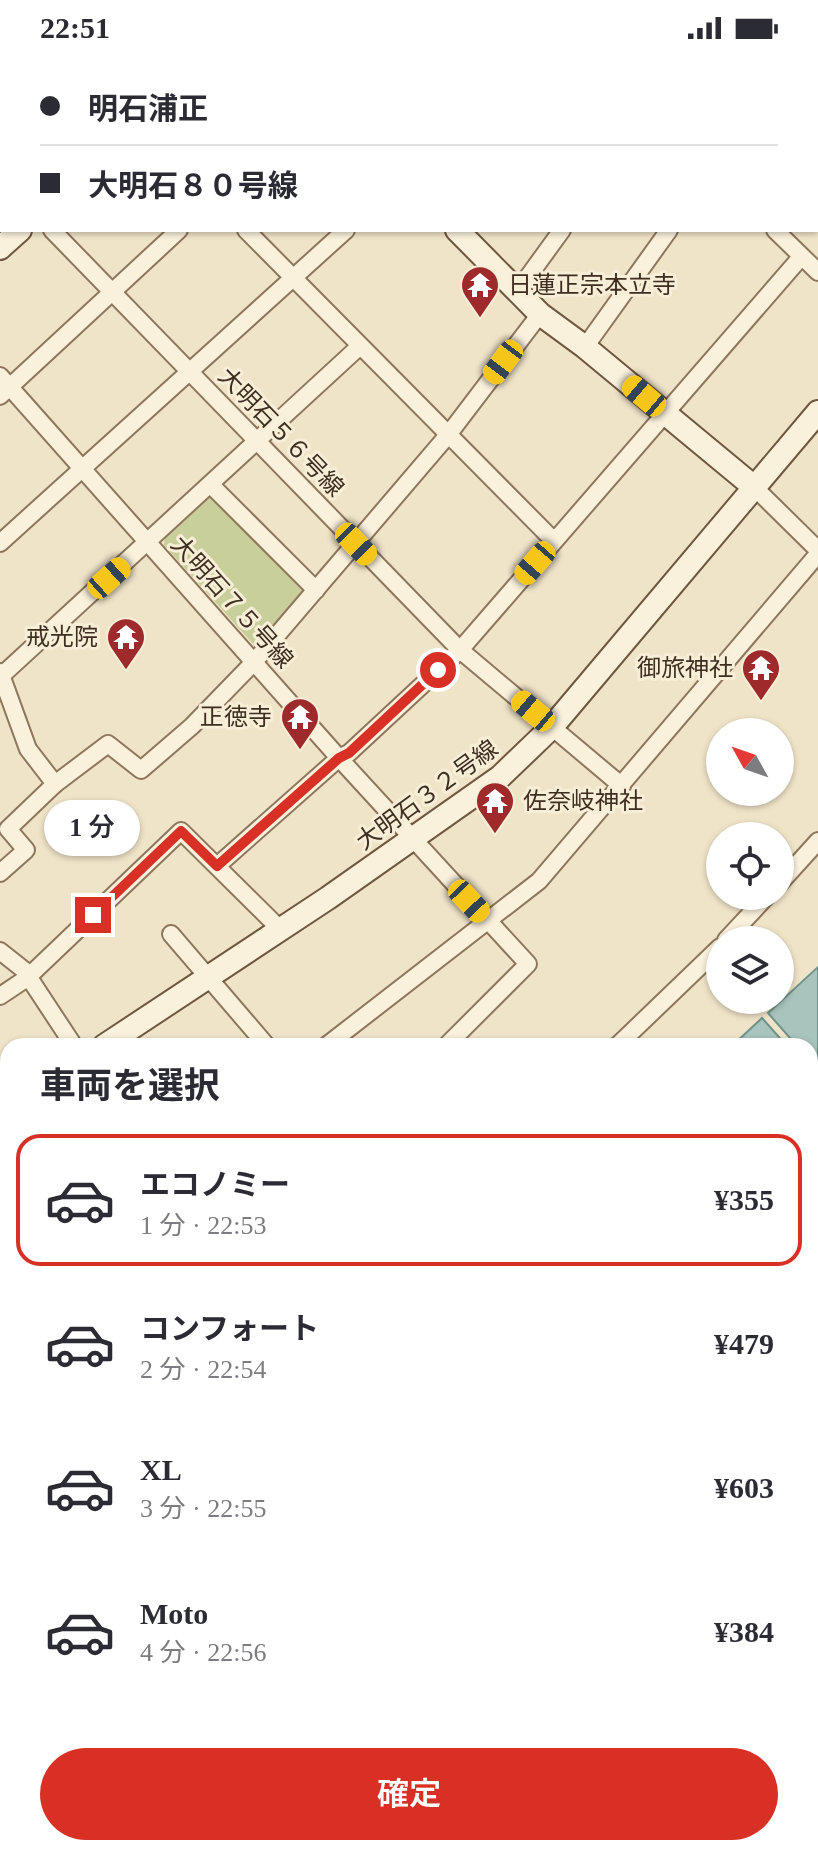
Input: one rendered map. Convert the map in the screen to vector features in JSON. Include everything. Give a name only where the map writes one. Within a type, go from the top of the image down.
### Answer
[{"type":"street","points":[[0,248],[18,232]]},
{"type":"street","name":"大明石５６号線","points":[[54,232],[460,650],[622,786]]},
{"type":"street","points":[[3,386],[177,232]]},
{"type":"street","points":[[248,232],[554,541]]},
{"type":"street","points":[[0,543],[344,232]]},
{"type":"street","points":[[336,1038],[539,881],[818,552],[754,487],[585,347],[540,314],[459,232]]},
{"type":"street","points":[[517,292],[561,232]]},
{"type":"street","points":[[585,347],[668,232]]},
{"type":"street","points":[[777,232],[818,272]]},
{"type":"street","points":[[217,866],[339,758],[349,753],[460,650],[801,257]]},
{"type":"street","points":[[0,873],[26,850],[8,829],[55,784],[108,744],[141,770],[192,726],[254,662],[448,435],[540,314]]},
{"type":"street","points":[[55,784],[28,749],[0,675],[147,544],[360,346]]},
{"type":"street","name":"大明石７５号線","points":[[3,386],[528,964],[454,1038]]},
{"type":"street","name":"大明石３２号線","points":[[116,1038],[479,795],[552,727],[818,412]]},
{"type":"street","points":[[211,485],[316,590]]},
{"type":"street","points":[[0,996],[27,978],[181,831],[280,929]]},
{"type":"street","points":[[794,868],[818,841]]},
{"type":"street","points":[[739,926],[754,910]]},
{"type":"street","points":[[171,934],[260,1038]]},
{"type":"street","points":[[0,951],[24,970],[68,1038]]},
{"type":"street","points":[[625,1038],[706,960]]},
{"type":"green space","points":[[211,496],[305,588],[261,645],[254,645],[164,545],[165,538]]},
{"type":"water","points":[[818,967],[818,1038],[790,1038],[769,1014],[794,1014],[794,989]]},
{"type":"water","points":[[762,1018],[780,1038],[741,1038]]},
{"type":"place","name":"日蓮正宗本立寺","points":[[480,319]]},
{"type":"place","name":"戒光院","points":[[126,671]]},
{"type":"place","name":"御旅神社","points":[[761,702]]},
{"type":"place","name":"正徳寺","points":[[300,751]]},
{"type":"place","name":"佐奈岐神社","points":[[495,835]]},
{"type":"route","points":[[93,915],[181,831],[217,866],[339,758],[349,753],[438,670]]}]
